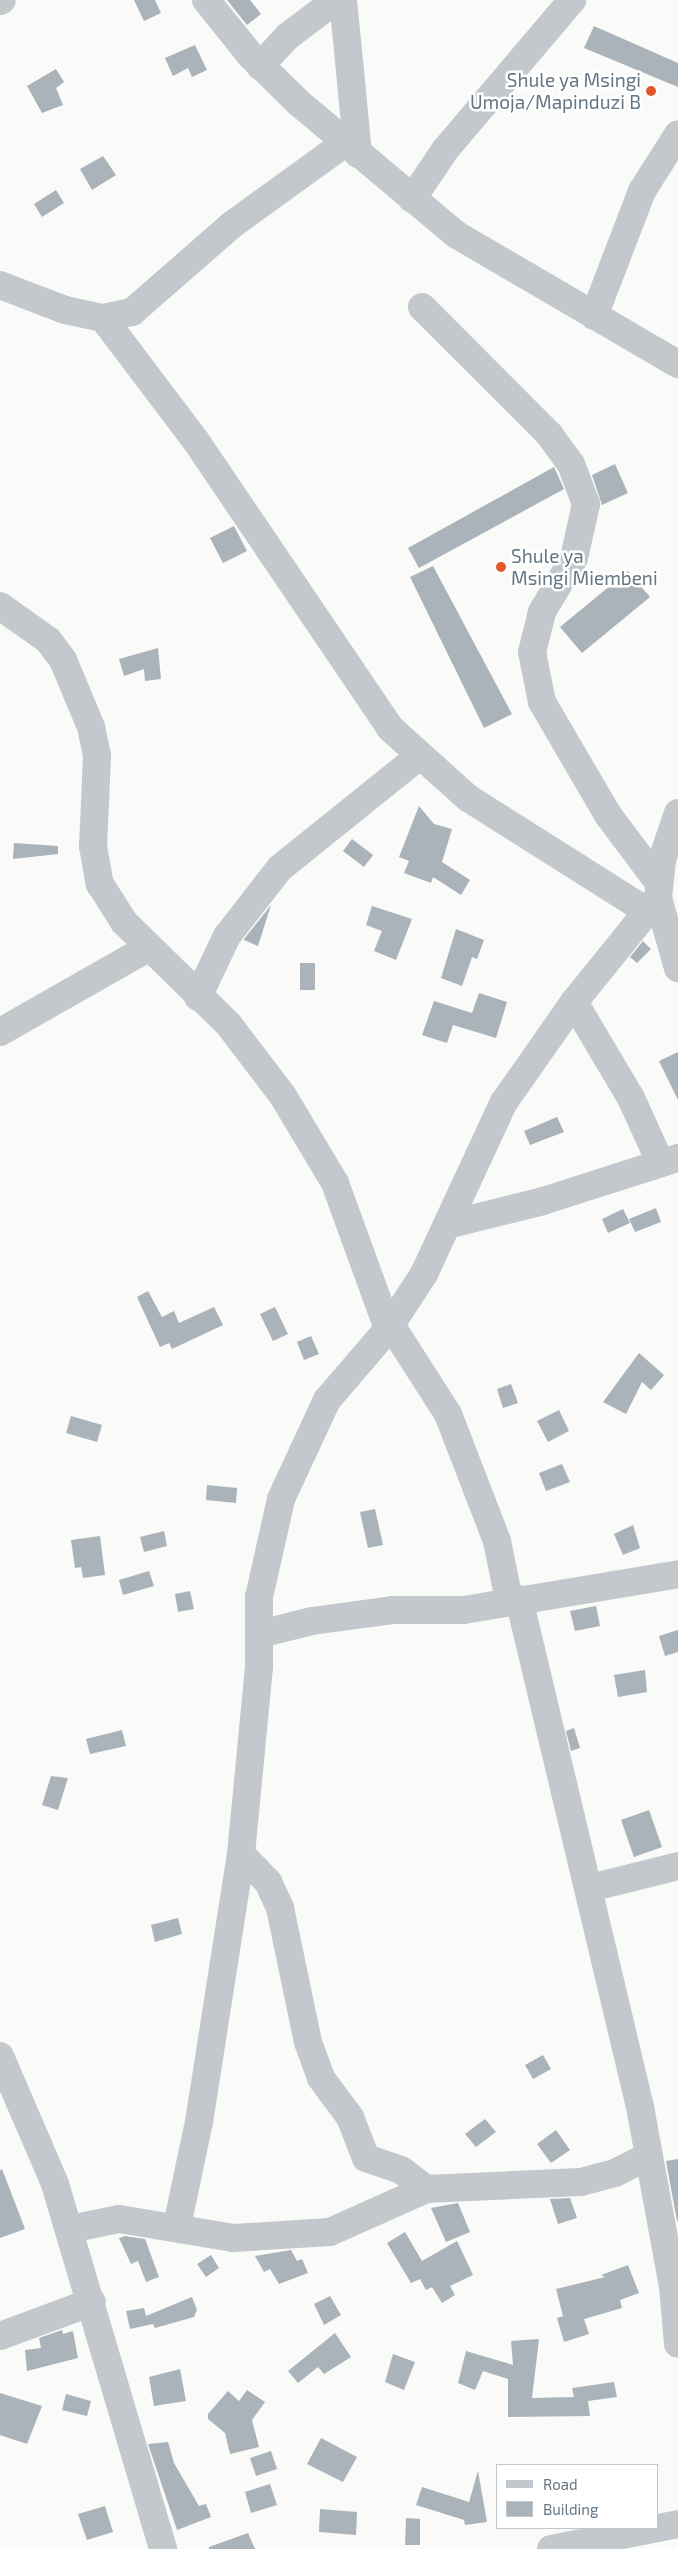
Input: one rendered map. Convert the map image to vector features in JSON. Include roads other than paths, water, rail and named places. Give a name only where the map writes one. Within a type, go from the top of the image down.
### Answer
[{"type":"street","points":[[206,0],[260,66],[412,199],[509,269],[678,364]]},
{"type":"street","points":[[260,66],[288,36],[336,0]]},
{"type":"street","points":[[343,0],[352,148]]},
{"type":"street","points":[[412,199],[445,150],[572,0]]},
{"type":"street","points":[[594,316],[642,192],[678,134]]},
{"type":"street","points":[[0,285],[65,310],[103,318],[132,312],[233,224],[352,148]]},
{"type":"street","points":[[422,307],[550,434],[571,464],[586,504],[574,558],[542,612],[532,652],[542,702],[655,897],[674,940],[678,968]]},
{"type":"street","points":[[103,318],[196,441],[390,728],[418,757],[468,798],[655,897]]},
{"type":"street","points":[[0,606],[48,640],[76,690],[97,756],[92,846],[100,884],[148,948],[228,1025],[283,1096],[335,1183],[390,1327],[448,1414],[494,1530],[590,1888],[650,2156],[678,2344]]},
{"type":"street","points":[[198,997],[241,913],[280,868],[418,757]]},
{"type":"street","points":[[177,2226],[200,2122],[242,1854],[260,1634],[259,1597],[273,1527],[298,1457],[327,1400],[390,1327],[424,1274],[504,1102],[574,1002],[655,897],[662,860],[678,813]]},
{"type":"street","points":[[0,1032],[148,948]]},
{"type":"street","points":[[447,1224],[543,1201],[669,1160],[574,1002]]},
{"type":"street","points":[[260,1634],[350,1616],[392,1610],[464,1610],[514,1599],[678,1574]]},
{"type":"street","points":[[242,1854],[268,1882],[280,1908],[308,2042],[321,2078],[350,2117],[366,2158],[401,2170],[426,2189]]},
{"type":"street","points":[[590,1888],[678,1866]]},
{"type":"street","points":[[0,2056],[21,2098],[70,2229],[162,2549]]},
{"type":"street","points":[[70,2229],[120,2220],[177,2226],[200,2234],[234,2238],[330,2232],[426,2189],[581,2182],[615,2173],[650,2156]]},
{"type":"street","points":[[0,2336],[92,2302]]},
{"type":"street","points":[[658,2528],[678,2524]]},
{"type":"street","points":[[552,2549],[653,2529]]},
{"type":"place","name":"Shule ya Msingi Umoja/Mapinduzi B","points":[[651,91]]},
{"type":"place","name":"Shule ya Msingi Miembeni","points":[[501,567]]}]
